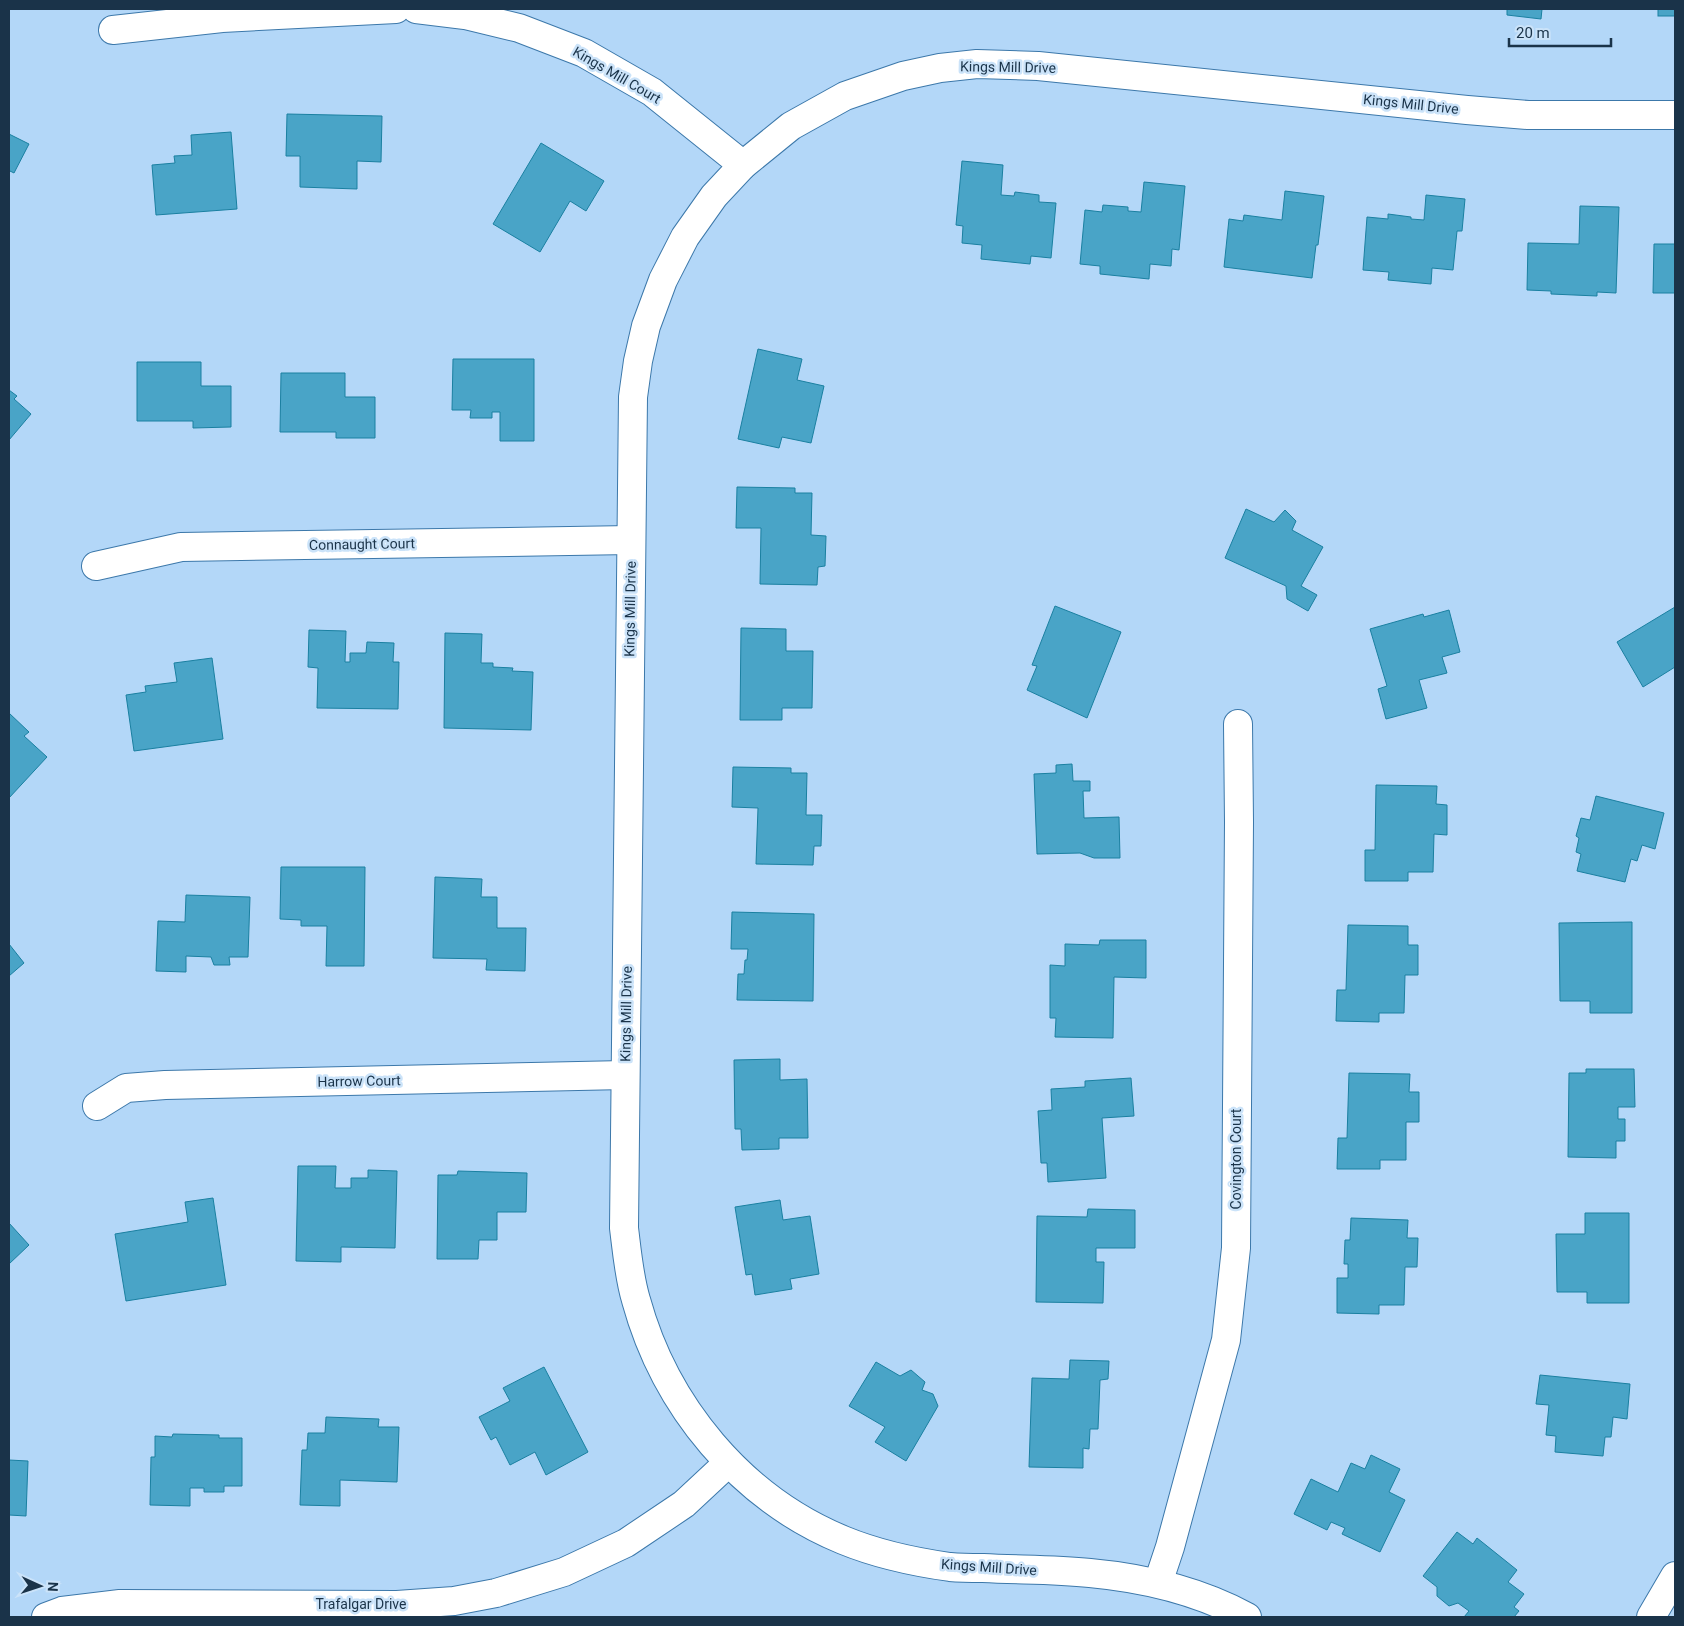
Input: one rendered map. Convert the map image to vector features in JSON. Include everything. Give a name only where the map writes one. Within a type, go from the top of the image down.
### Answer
[{"type":"street","points":[[113,30],[222,18],[396,9]]},
{"type":"street","name":"Kings Mill Court","points":[[416,9],[465,15],[519,28],[584,53],[652,92],[743,165]]},
{"type":"street","name":"Kings Mill Drive","points":[[1247,1617],[1203,1598],[1158,1583],[1089,1572],[952,1567],[890,1556],[843,1540],[799,1518],[767,1497],[728,1463],[700,1430],[672,1390],[651,1346],[636,1300],[628,1264],[624,1228],[633,397],[638,361],[646,326],[663,280],[685,237],[714,196],[743,165],[791,126],[845,96],[903,76],[940,68],[977,64],[1038,66],[1528,115],[1675,115]]},
{"type":"street","name":"Connaught Court","points":[[96,566],[181,547],[631,540]]},
{"type":"street","name":"Covington Court","points":[[1158,1583],[1170,1547],[1226,1340],[1232,1293],[1236,1228],[1238,724]]},
{"type":"street","name":"Harrow Court","points":[[97,1106],[126,1088],[165,1085],[625,1075]]},
{"type":"street","name":"Trafalgar Drive","points":[[46,1617],[62,1611],[120,1604],[397,1605],[454,1601],[496,1593],[564,1572],[626,1543],[684,1504],[728,1463]]},
{"type":"street","points":[[1651,1617],[1675,1576]]},
{"type":"building","points":[[1507,9],[1542,9],[1541,19],[1507,15]]},
{"type":"building","points":[[1658,9],[1675,9],[1675,16],[1658,16]]},
{"type":"building","points":[[287,114],[382,116],[381,162],[357,161],[357,189],[300,187],[300,156],[286,156]]},
{"type":"building","points":[[231,132],[237,209],[156,215],[152,165],[175,163],[174,156],[192,155],[191,135]]},
{"type":"building","points":[[9,134],[29,144],[14,173],[10,171],[9,173]]},
{"type":"building","points":[[541,143],[604,181],[586,211],[570,201],[540,252],[493,224]]},
{"type":"building","points":[[962,161],[1003,165],[1001,195],[1014,196],[1015,192],[1039,195],[1039,202],[1056,203],[1051,258],[1031,256],[1030,264],[981,259],[982,245],[962,243],[963,226],[956,225]]},
{"type":"building","points":[[1144,182],[1185,186],[1179,250],[1172,249],[1171,266],[1150,264],[1149,279],[1100,274],[1100,266],[1080,264],[1085,210],[1102,212],[1103,205],[1128,207],[1128,211],[1141,212]]},
{"type":"building","points":[[1285,191],[1324,196],[1312,278],[1224,267],[1229,219],[1243,221],[1244,215],[1282,220]]},
{"type":"building","points":[[1426,195],[1465,199],[1462,231],[1457,231],[1453,270],[1432,268],[1431,284],[1388,280],[1389,272],[1363,270],[1367,217],[1388,219],[1388,214],[1424,220]]},
{"type":"building","points":[[1580,206],[1619,207],[1616,293],[1597,292],[1597,296],[1551,294],[1551,291],[1527,290],[1528,243],[1579,244]]},
{"type":"building","points":[[1654,244],[1675,244],[1675,293],[1653,293]]},
{"type":"building","points":[[758,349],[802,359],[797,380],[824,386],[811,443],[782,437],[779,448],[738,439]]},
{"type":"building","points":[[453,359],[534,359],[534,441],[500,441],[500,412],[492,412],[492,418],[470,418],[471,410],[452,410]]},
{"type":"building","points":[[137,362],[201,362],[201,386],[231,386],[231,427],[193,428],[193,421],[137,421]]},
{"type":"building","points":[[281,373],[345,373],[345,397],[375,397],[375,438],[336,438],[336,432],[280,432]]},
{"type":"building","points":[[9,390],[17,396],[14,399],[31,414],[9,440]]},
{"type":"building","points":[[737,487],[795,488],[795,493],[812,493],[811,535],[826,536],[825,566],[818,567],[817,585],[760,584],[761,528],[736,528]]},
{"type":"building","points":[[1246,509],[1274,522],[1285,510],[1296,521],[1292,530],[1323,547],[1301,586],[1317,595],[1308,611],[1287,599],[1286,586],[1225,558]]},
{"type":"building","points":[[1055,606],[1121,632],[1087,718],[1027,690],[1037,666],[1032,665]]},
{"type":"building","points":[[1675,607],[1675,667],[1643,687],[1617,642]]},
{"type":"building","points":[[1449,610],[1460,652],[1442,657],[1447,673],[1419,680],[1427,708],[1386,719],[1378,689],[1387,686],[1370,629],[1423,614],[1424,617]]},
{"type":"building","points":[[741,628],[786,629],[786,651],[813,651],[812,708],[782,708],[782,720],[740,720]]},
{"type":"building","points":[[309,630],[346,631],[345,662],[350,662],[350,653],[366,653],[367,642],[394,643],[393,662],[399,662],[398,709],[317,708],[318,668],[308,667]]},
{"type":"building","points":[[445,633],[482,634],[481,663],[493,663],[493,667],[513,668],[512,671],[533,672],[531,730],[444,728]]},
{"type":"building","points":[[212,658],[223,739],[134,751],[126,695],[146,692],[145,686],[177,682],[174,663]]},
{"type":"building","points":[[9,713],[29,732],[24,736],[47,757],[9,798]]},
{"type":"building","points":[[1072,764],[1073,781],[1090,781],[1090,791],[1083,791],[1084,818],[1119,817],[1120,858],[1094,858],[1080,853],[1037,854],[1034,774],[1056,773],[1056,765]]},
{"type":"building","points":[[733,767],[791,768],[791,773],[807,773],[806,815],[822,815],[821,846],[814,846],[813,865],[756,864],[758,808],[732,807]]},
{"type":"building","points":[[1376,785],[1437,786],[1436,804],[1447,805],[1447,835],[1434,834],[1433,872],[1408,872],[1408,881],[1365,881],[1365,850],[1375,850]]},
{"type":"building","points":[[1596,796],[1664,813],[1655,849],[1642,845],[1637,861],[1631,859],[1625,882],[1577,871],[1581,854],[1576,852],[1579,838],[1576,836],[1581,818],[1590,820]]},
{"type":"building","points":[[281,867],[365,867],[364,966],[326,966],[327,926],[301,926],[301,920],[280,919]]},
{"type":"building","points":[[435,877],[482,879],[481,897],[497,897],[497,928],[526,928],[525,971],[486,970],[487,959],[433,958]]},
{"type":"building","points":[[186,895],[250,897],[248,957],[229,957],[230,965],[214,965],[211,957],[186,956],[186,972],[156,971],[158,921],[185,922]]},
{"type":"building","points":[[732,912],[814,914],[813,1001],[737,1000],[738,974],[744,974],[748,949],[731,949]]},
{"type":"building","points":[[1632,922],[1632,1013],[1590,1013],[1590,1001],[1560,1001],[1559,923]]},
{"type":"building","points":[[1348,925],[1408,926],[1408,945],[1418,945],[1418,975],[1405,975],[1404,1013],[1379,1013],[1379,1022],[1336,1021],[1337,990],[1346,990]]},
{"type":"building","points":[[1100,940],[1146,940],[1146,978],[1114,977],[1113,1038],[1055,1037],[1056,1018],[1050,1018],[1050,965],[1065,966],[1065,944],[1099,945]]},
{"type":"building","points":[[9,944],[24,963],[9,976]]},
{"type":"building","points":[[780,1059],[780,1080],[807,1079],[808,1138],[779,1138],[779,1149],[742,1150],[741,1129],[735,1129],[734,1060]]},
{"type":"building","points":[[1586,1069],[1634,1069],[1635,1107],[1618,1107],[1618,1119],[1625,1119],[1625,1141],[1616,1141],[1616,1158],[1568,1157],[1569,1073],[1586,1073]]},
{"type":"building","points":[[1349,1073],[1410,1074],[1409,1092],[1419,1092],[1419,1122],[1406,1122],[1406,1160],[1380,1160],[1380,1169],[1337,1169],[1338,1138],[1347,1138]]},
{"type":"building","points":[[1131,1078],[1134,1116],[1102,1118],[1106,1178],[1048,1182],[1047,1163],[1041,1163],[1038,1111],[1052,1110],[1051,1089],[1085,1087],[1085,1081]]},
{"type":"building","points":[[298,1166],[336,1166],[335,1188],[351,1188],[351,1178],[368,1178],[368,1170],[397,1171],[395,1248],[341,1247],[341,1262],[296,1261]]},
{"type":"building","points":[[458,1171],[527,1173],[526,1212],[497,1212],[497,1240],[479,1240],[478,1259],[437,1259],[438,1175],[457,1175]]},
{"type":"building","points":[[213,1198],[226,1285],[126,1301],[115,1234],[188,1222],[185,1202]]},
{"type":"building","points":[[780,1200],[783,1220],[810,1216],[819,1274],[790,1279],[792,1289],[755,1295],[752,1274],[746,1275],[735,1207]]},
{"type":"building","points":[[1088,1209],[1135,1210],[1135,1248],[1096,1248],[1096,1262],[1104,1262],[1103,1303],[1036,1302],[1037,1216],[1087,1217]]},
{"type":"building","points":[[1585,1213],[1629,1213],[1629,1303],[1587,1303],[1587,1292],[1557,1292],[1556,1234],[1585,1234]]},
{"type":"building","points":[[1351,1218],[1408,1220],[1407,1238],[1418,1238],[1417,1267],[1405,1267],[1404,1305],[1379,1305],[1379,1314],[1337,1313],[1337,1278],[1348,1278],[1348,1264],[1344,1264],[1345,1240],[1350,1240]]},
{"type":"building","points":[[9,1223],[29,1245],[9,1264]]},
{"type":"building","points":[[1070,1360],[1109,1361],[1108,1379],[1100,1380],[1098,1429],[1090,1429],[1089,1449],[1083,1448],[1083,1468],[1029,1467],[1032,1378],[1069,1379]]},
{"type":"building","points":[[876,1362],[900,1376],[911,1370],[925,1382],[922,1390],[933,1394],[938,1406],[906,1461],[875,1442],[885,1427],[849,1406]]},
{"type":"building","points":[[544,1367],[588,1452],[546,1475],[535,1452],[510,1465],[496,1437],[491,1440],[479,1417],[510,1401],[503,1388]]},
{"type":"building","points":[[1540,1375],[1630,1384],[1627,1419],[1613,1417],[1611,1437],[1605,1437],[1603,1456],[1555,1452],[1556,1436],[1546,1435],[1549,1405],[1536,1404]]},
{"type":"building","points":[[326,1417],[379,1419],[378,1427],[399,1427],[397,1482],[340,1480],[340,1506],[300,1505],[302,1450],[307,1450],[308,1433],[325,1433]]},
{"type":"building","points":[[173,1434],[219,1435],[219,1438],[242,1438],[242,1486],[224,1486],[224,1492],[204,1492],[204,1488],[190,1488],[190,1506],[150,1505],[151,1457],[155,1457],[155,1436],[172,1437]]},
{"type":"building","points":[[1371,1455],[1400,1469],[1389,1492],[1405,1500],[1380,1552],[1342,1534],[1345,1528],[1331,1522],[1327,1530],[1294,1514],[1311,1479],[1338,1492],[1351,1463],[1365,1469]]},
{"type":"building","points":[[9,1460],[28,1461],[26,1516],[9,1515]]},
{"type":"building","points":[[1457,1532],[1473,1544],[1477,1538],[1517,1570],[1508,1582],[1524,1594],[1514,1607],[1519,1611],[1514,1617],[1464,1617],[1469,1611],[1458,1603],[1449,1606],[1437,1596],[1437,1587],[1423,1576]]}]
